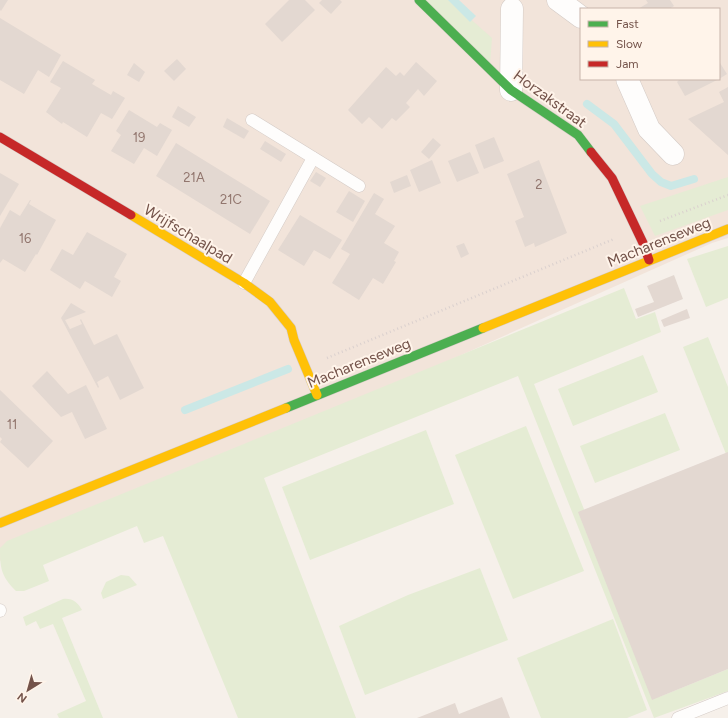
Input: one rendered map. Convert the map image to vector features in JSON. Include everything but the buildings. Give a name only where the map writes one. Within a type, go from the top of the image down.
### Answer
[{"type":"street","name":"Horzakstraat","points":[[419,0],[511,90],[578,135],[612,178],[649,260]]},
{"type":"street","points":[[558,0],[580,16]]},
{"type":"street","points":[[510,3],[511,90]]},
{"type":"street","points":[[627,80],[649,129],[673,154]]},
{"type":"street","name":"Wrijfschaalpad","points":[[0,137],[244,283],[270,302],[291,328],[294,340],[317,395]]},
{"type":"street","name":"Macharenseweg","points":[[0,523],[649,260],[728,230]]},
{"type":"lane","points":[[252,120],[359,186]]},
{"type":"lane","points":[[244,283],[313,158]]},
{"type":"lane","points":[[678,718],[728,698]]},
{"type":"path","points":[[306,366],[636,230],[728,195]]},
{"type":"shaded area","points":[[0,0],[728,0],[728,238],[712,243],[0,561]]},
{"type":"green space","points":[[416,0],[449,0],[492,38],[490,65]]},
{"type":"green space","points":[[728,177],[728,210],[655,236],[640,206]]},
{"type":"green space","points":[[728,246],[728,298],[706,307],[687,259]]},
{"type":"green space","points":[[624,288],[636,319],[655,312],[661,332],[534,384],[659,697],[728,669],[728,691],[654,718],[518,376],[264,478],[356,718],[238,718],[163,536],[144,543],[137,526],[43,565],[49,581],[24,591],[16,591],[4,576],[0,561],[0,548],[7,541]]},
{"type":"green space","points":[[708,337],[728,387],[728,459],[683,347]]},
{"type":"green space","points":[[643,355],[658,392],[573,426],[558,389]]},
{"type":"green space","points":[[665,413],[680,450],[595,483],[580,446]]},
{"type":"green space","points":[[526,426],[584,571],[513,599],[455,455]]},
{"type":"green space","points":[[426,430],[454,504],[310,560],[282,487]]},
{"type":"green space","points":[[480,568],[508,640],[365,695],[339,626],[408,595]]},
{"type":"green space","points":[[121,575],[129,576],[137,585],[103,599],[101,593],[106,582]]},
{"type":"green space","points":[[63,599],[74,601],[82,610],[62,618],[103,718],[59,718],[57,714],[86,701],[53,624],[40,629],[36,621],[26,626],[23,617]]},
{"type":"green space","points":[[613,619],[647,710],[627,718],[541,718],[517,658]]},
{"type":"water","points":[[448,0],[459,0],[476,16],[470,22]]},
{"type":"waterway","points":[[587,104],[614,124],[652,174],[661,182],[671,186],[694,179]]},
{"type":"waterway","points":[[185,410],[288,369]]},
{"type":"traffic: fast","points":[[419,0],[511,90],[578,135],[591,152]]},
{"type":"traffic: fast","points":[[286,408],[483,328]]},
{"type":"traffic: slow","points":[[131,215],[244,283],[270,302],[291,328],[294,340],[317,395]]},
{"type":"traffic: slow","points":[[483,328],[728,229]]},
{"type":"traffic: slow","points":[[0,523],[286,408]]},
{"type":"traffic: jam","points":[[0,137],[131,215]]},
{"type":"traffic: jam","points":[[591,152],[612,178],[643,243],[649,260]]}]
